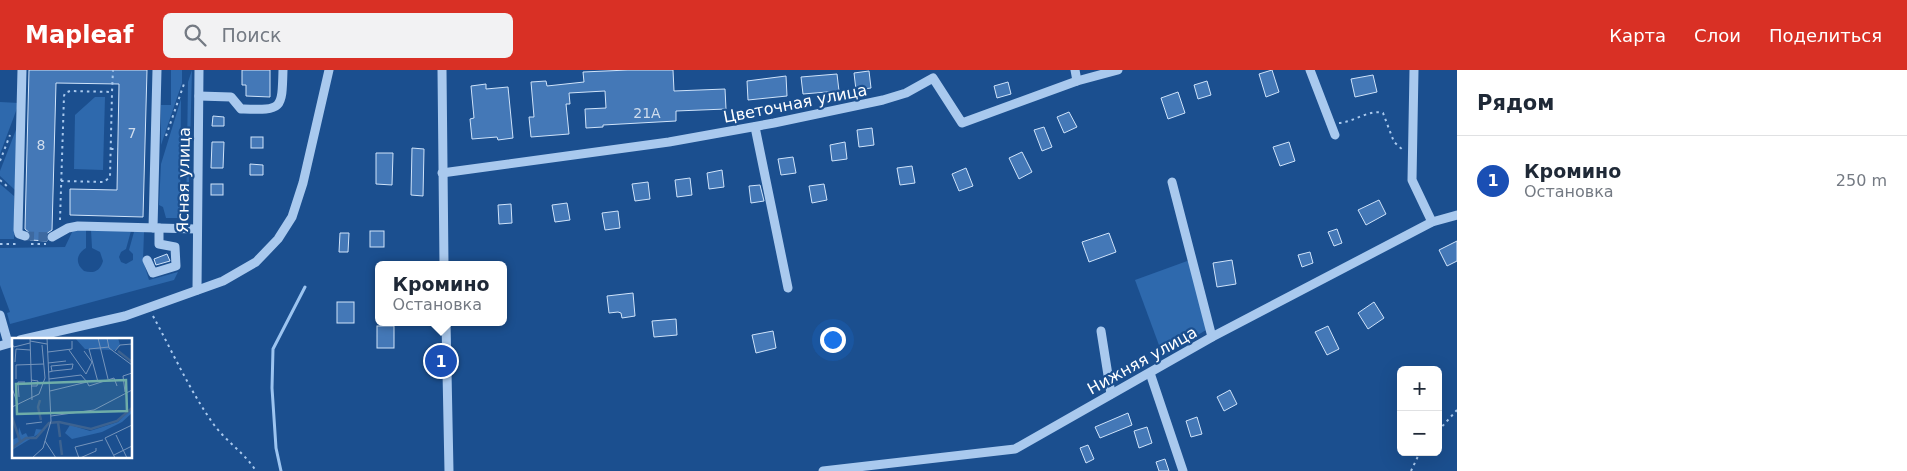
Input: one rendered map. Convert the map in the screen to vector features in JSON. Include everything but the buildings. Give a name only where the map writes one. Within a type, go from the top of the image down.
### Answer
[{"type":"street","points":[[22,70],[18,230],[19,234],[25,236]]},
{"type":"street","points":[[146,260],[152,273],[176,266],[175,247],[160,244],[156,228],[157,70]]},
{"type":"street","name":"Ясная улица","points":[[197,290],[199,70]]},
{"type":"street","points":[[199,96],[231,97],[241,109],[269,110],[277,107],[282,100],[283,70]]},
{"type":"street","points":[[29,338],[125,316],[223,281],[256,262],[278,238],[292,217],[303,183],[329,70]]},
{"type":"street","points":[[442,70],[444,261]]},
{"type":"street","points":[[1075,70],[1076,81]]},
{"type":"street","name":"Цветочная улица","points":[[442,173],[669,142],[755,127],[883,100],[906,93],[931,74],[962,123],[1076,81],[1118,70]]},
{"type":"street","points":[[1310,70],[1334,135]]},
{"type":"street","points":[[1414,70],[1412,180],[1432,222]]},
{"type":"street","points":[[755,127],[788,288]]},
{"type":"street","points":[[1172,182],[1212,337]]},
{"type":"street","name":"Нижняя улица","points":[[823,471],[1015,448],[1212,337],[1432,222],[1457,216]]},
{"type":"street","points":[[54,238],[78,226],[198,229]]},
{"type":"street","points":[[0,315],[7,344]]},
{"type":"street","points":[[446,326],[450,471]]},
{"type":"street","points":[[1101,331],[1111,394]]},
{"type":"street","points":[[1150,373],[1183,471]]},
{"type":"path","points":[[61,181],[104,182],[108,180],[111,149],[113,70]]},
{"type":"path","points":[[164,143],[185,81]]},
{"type":"path","points":[[0,244],[54,238],[61,181],[65,93],[112,92]]},
{"type":"path","points":[[1328,118],[1336,123],[1347,122],[1376,111],[1383,113],[1394,142],[1402,150],[1412,153]]},
{"type":"path","points":[[111,149],[118,149]]},
{"type":"path","points":[[148,308],[211,421],[226,441],[248,459],[256,471]]},
{"type":"path","points":[[1442,427],[1457,410]]},
{"type":"path","points":[[1410,471],[1418,456]]},
{"type":"shaded area","points":[[171,70],[182,70],[182,83],[161,145],[161,105],[171,105]]},
{"type":"shaded area","points":[[192,70],[188,218],[186,218],[188,82]]},
{"type":"shaded area","points":[[95,97],[105,97],[103,170],[74,169],[75,115]]},
{"type":"shaded area","points":[[181,99],[180,218],[166,218],[163,207],[159,205],[161,164]]},
{"type":"shaded area","points":[[0,102],[19,103],[0,154]]},
{"type":"shaded area","points":[[19,122],[15,190],[0,176],[0,171]]},
{"type":"shaded area","points":[[0,184],[14,196],[14,239],[0,239]]},
{"type":"shaded area","points":[[73,230],[86,230],[86,248],[80,253],[78,259],[79,265],[84,271],[96,271],[103,261],[100,252],[92,248],[91,230],[131,231],[126,249],[121,252],[119,257],[121,262],[126,264],[133,260],[133,254],[129,250],[134,232],[144,232],[143,260],[149,280],[178,272],[174,280],[10,324],[7,313],[10,312],[0,285],[0,248],[65,247]]},
{"type":"shaded area","points":[[1190,260],[1206,330],[1163,356],[1135,280]]},
{"type":"waterway","points":[[281,471],[276,448],[272,388],[273,349],[305,287]]},
{"type":"tunnel","points":[[25,236],[52,237]]},
{"type":"place","name":"Кромино","points":[[441,361]]}]
